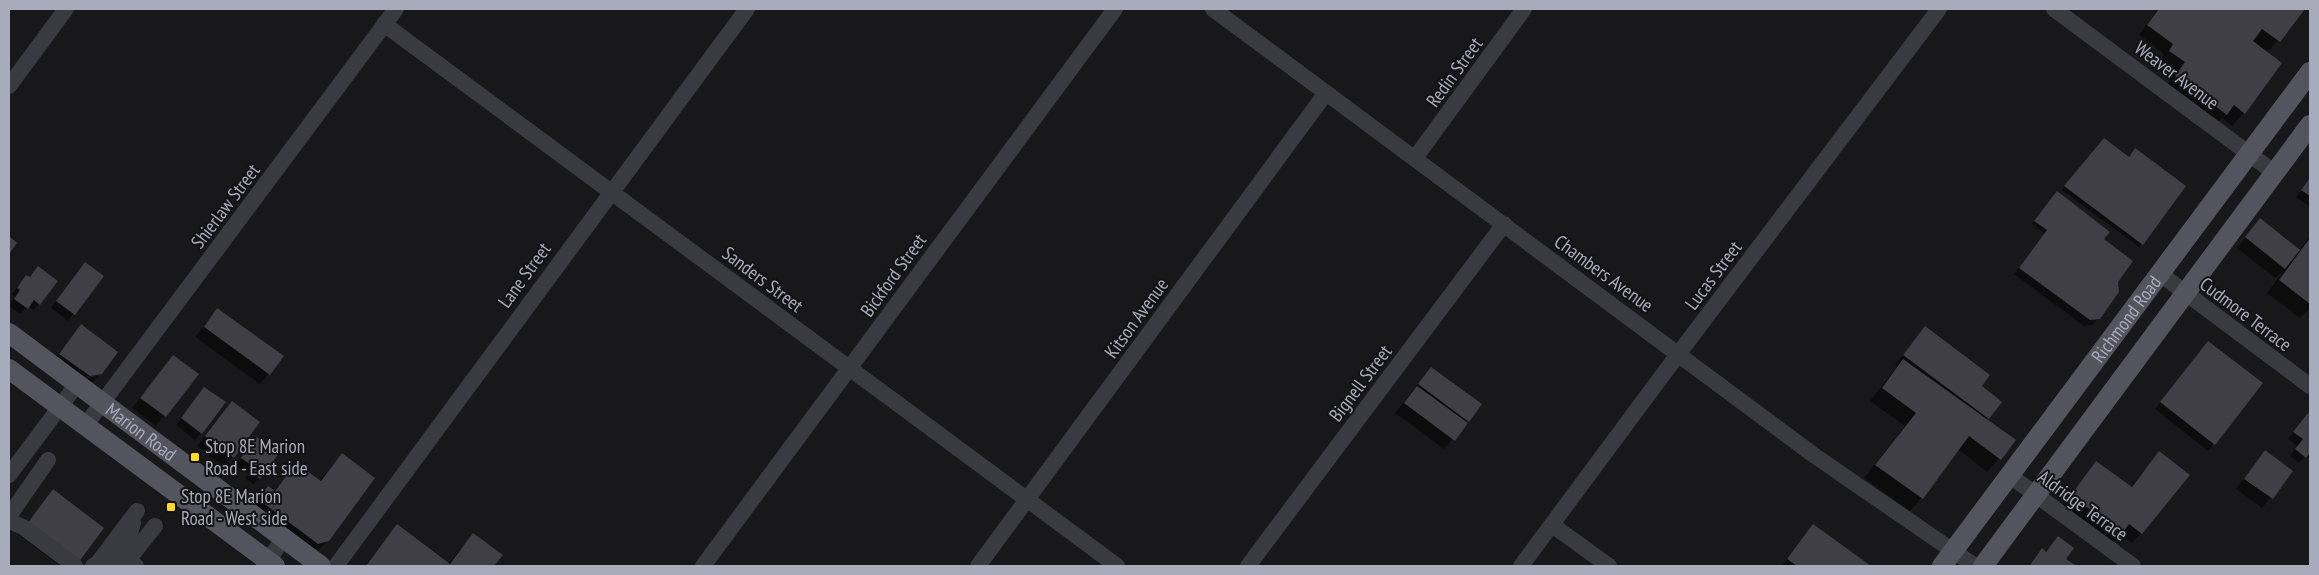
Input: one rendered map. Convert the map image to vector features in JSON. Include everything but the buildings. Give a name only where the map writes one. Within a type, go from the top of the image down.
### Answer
[{"type":"main road","name":"Richmond Road","points":[[1948,559],[2310,72]]},
{"type":"main road","name":"Richmond Road","points":[[1983,566],[2310,125]]},
{"type":"main road","name":"Marion Road","points":[[9,333],[321,566]]},
{"type":"main road","name":"Marion Road","points":[[9,370],[269,564]]},
{"type":"street","points":[[9,86],[66,9]]},
{"type":"street","name":"Shierlaw Street","points":[[85,426],[396,9]]},
{"type":"street","name":"Lane Street","points":[[336,566],[747,9]]},
{"type":"street","name":"Bickford Street","points":[[703,566],[1114,9]]},
{"type":"street","name":"Chambers Avenue","points":[[1213,9],[1679,353],[1948,559],[1975,566]]},
{"type":"street","name":"Redin Street","points":[[1416,158],[1524,9]]},
{"type":"street","name":"Lucas Street","points":[[1521,566],[1939,9]]},
{"type":"street","name":"Weaver Avenue","points":[[2054,9],[2275,173]]},
{"type":"street","name":"Sanders Street","points":[[384,24],[1117,566]]},
{"type":"street","name":"Kitson Avenue","points":[[978,566],[1326,93]]},
{"type":"street","name":"Bignell Street","points":[[1248,566],[1504,224]]},
{"type":"street","name":"Cudmore Terrace","points":[[2159,273],[2310,386]]},
{"type":"street","points":[[9,475],[77,384]]},
{"type":"street","points":[[9,516],[48,460]]},
{"type":"street","name":"Aldridge Terrace","points":[[2009,476],[2133,566]]},
{"type":"street","points":[[92,566],[97,564],[136,512],[126,546],[110,566]]},
{"type":"street","points":[[9,522],[23,527],[75,566]]},
{"type":"street","points":[[1552,525],[1609,566]]},
{"type":"street","points":[[136,566],[128,560],[155,526]]},
{"type":"street","points":[[269,564],[284,538]]},
{"type":"place","name":"Stop 8E Marion Road - East side","points":[[195,457]]},
{"type":"place","name":"Stop 8E Marion Road - West side","points":[[171,507]]}]
